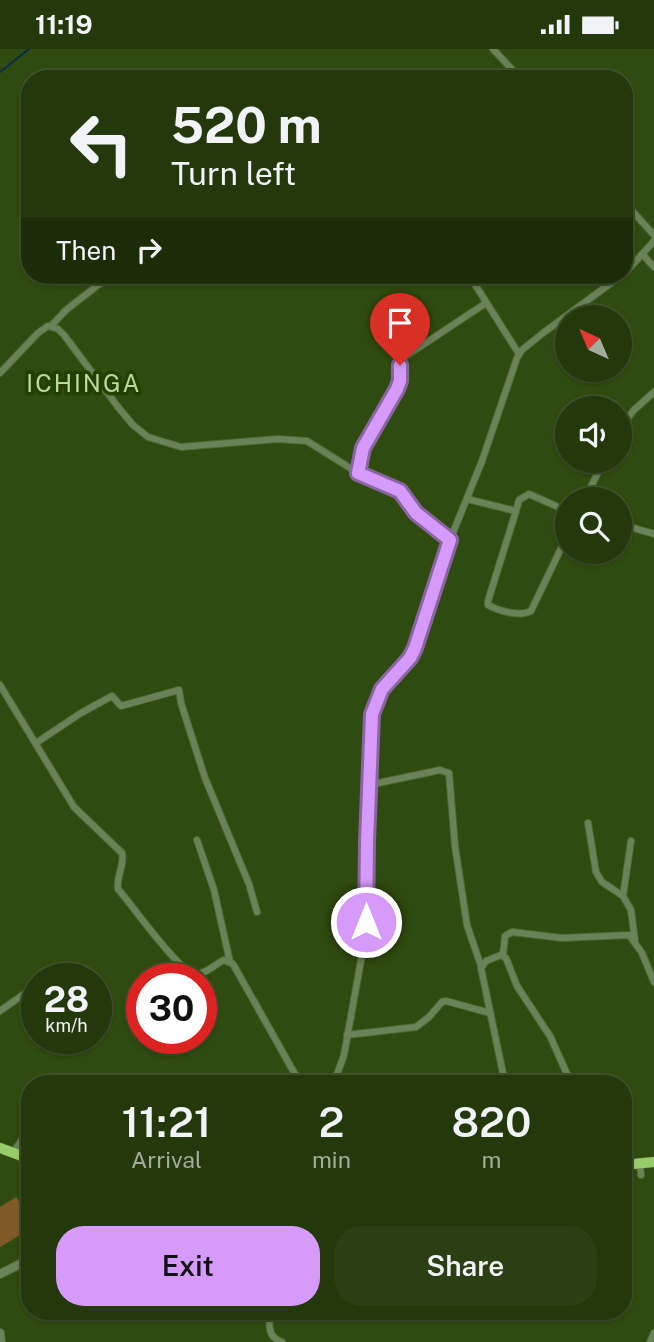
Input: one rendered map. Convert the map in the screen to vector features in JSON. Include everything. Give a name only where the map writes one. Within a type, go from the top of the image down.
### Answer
[{"type":"highway","points":[[0,1148],[21,1156]]},
{"type":"highway","points":[[632,1164],[654,1162]]},
{"type":"street","points":[[493,49],[513,70]]},
{"type":"street","points":[[633,212],[654,235]]},
{"type":"street","points":[[633,265],[654,241]]},
{"type":"street","points":[[643,255],[654,267]]},
{"type":"street","points":[[0,373],[38,333],[51,326],[66,310],[99,284]]},
{"type":"street","points":[[475,284],[519,354]]},
{"type":"street","points":[[337,1075],[344,1055],[358,981],[368,907],[366,880],[370,735],[374,707],[388,680],[410,658],[415,648],[450,540],[519,354],[610,284]]},
{"type":"street","points":[[358,473],[363,448],[397,389],[403,358],[486,303]]},
{"type":"street","points":[[51,326],[64,335],[133,425],[148,437],[181,447],[278,439],[307,441],[358,473],[400,491],[416,513],[450,540]]},
{"type":"street","points":[[632,412],[654,392]]},
{"type":"street","points":[[555,506],[525,494],[519,500],[488,605],[519,614],[531,611],[555,561]]},
{"type":"street","points":[[467,499],[516,511]]},
{"type":"street","points":[[632,528],[654,534]]},
{"type":"street","points":[[0,685],[78,812],[122,853],[118,889],[169,951],[196,974],[224,960],[230,962]]},
{"type":"street","points":[[36,743],[112,696],[121,706],[179,690],[201,768],[249,884],[257,912]]},
{"type":"street","points":[[369,785],[440,770],[449,773],[455,846],[467,925],[481,966],[503,1075]]},
{"type":"street","points":[[588,823],[596,872],[602,882],[623,896],[631,910],[635,943]]},
{"type":"street","points":[[197,841],[214,890],[230,962],[295,1075]]},
{"type":"street","points":[[623,896],[631,841]]},
{"type":"street","points":[[567,1075],[550,1036],[517,986],[503,955],[505,936],[519,931],[539,937],[629,936],[642,953],[654,982]]},
{"type":"street","points":[[481,966],[485,961],[503,955]]},
{"type":"street","points":[[0,1011],[21,995]]},
{"type":"street","points":[[347,1035],[416,1027],[446,1001],[490,1013]]},
{"type":"street","points":[[13,1153],[21,1141]]},
{"type":"street","points":[[640,1163],[640,1175]]},
{"type":"street","points":[[0,1274],[21,1264]]},
{"type":"street","points":[[270,1320],[270,1331],[274,1339],[282,1342]]},
{"type":"street","points":[[0,1333],[1,1342]]},
{"type":"street","points":[[650,1342],[654,1333]]},
{"type":"shaded area","points":[[16,1197],[21,1205],[21,1234],[0,1247],[0,1207]]},
{"type":"waterway","points":[[0,72],[29,49]]},
{"type":"district","name":"ICHINGA","points":[[84,383]]},
{"type":"route","points":[[366,922],[372,714],[382,689],[410,658],[415,648],[450,540],[416,513],[400,491],[358,473],[367,439],[397,389],[400,365]]}]
